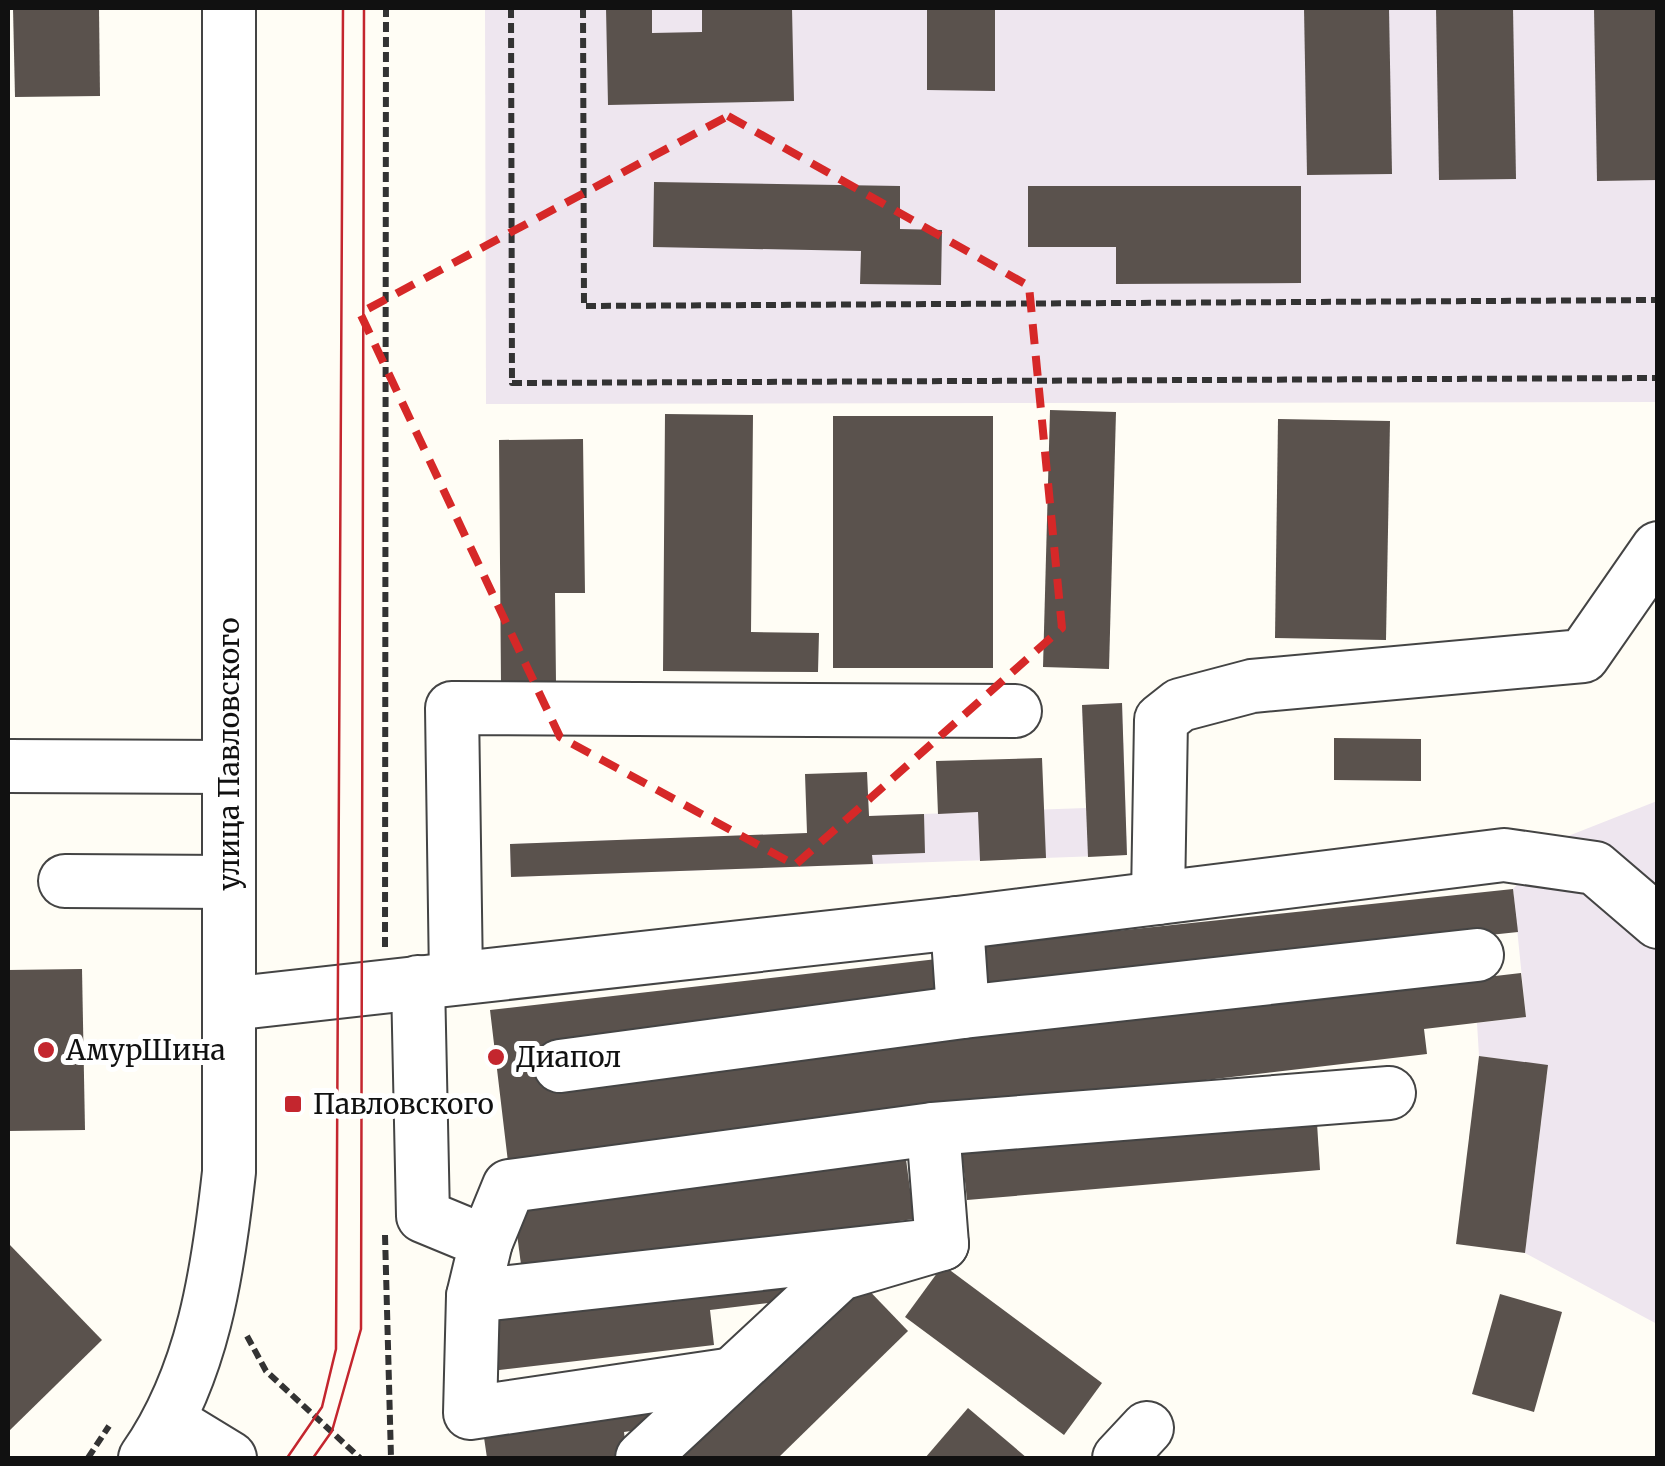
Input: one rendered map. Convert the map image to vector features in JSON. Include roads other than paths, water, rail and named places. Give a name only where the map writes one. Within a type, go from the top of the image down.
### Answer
[{"type":"street","name":"улица Павловского","points":[[229,8],[229,1172],[217,1282],[158,1440],[230,1458]]},
{"type":"street","points":[[1158,898],[1161,720],[1180,705],[1252,686],[1582,656],[1658,548]]},
{"type":"street","points":[[486,1242],[423,1216],[420,982],[452,708],[1016,710]]},
{"type":"street","points":[[8,766],[229,767]]},
{"type":"street","points":[[229,1004],[957,923],[1504,854],[1595,868],[1658,922]]},
{"type":"street","points":[[65,882],[229,882]]},
{"type":"street","points":[[957,923],[964,1012]]},
{"type":"street","points":[[560,1066],[964,1012],[1477,955]]},
{"type":"street","points":[[727,1375],[472,1436],[473,1296],[486,1242],[509,1186],[933,1129],[1389,1093]]},
{"type":"street","points":[[933,1129],[942,1244]]},
{"type":"street","points":[[473,1296],[942,1244]]},
{"type":"street","points":[[642,1458],[840,1274],[942,1244]]},
{"type":"tram line","points":[[287,1458],[322,1407],[336,1349],[343,8]]},
{"type":"tram line","points":[[313,1458],[332,1431],[361,1329],[364,8]]},
{"type":"place","name":"АмурШина","points":[[46,1050]]},
{"type":"place","name":"Диапол","points":[[496,1057]]},
{"type":"place","name":"Павловского","points":[[293,1104]]}]
